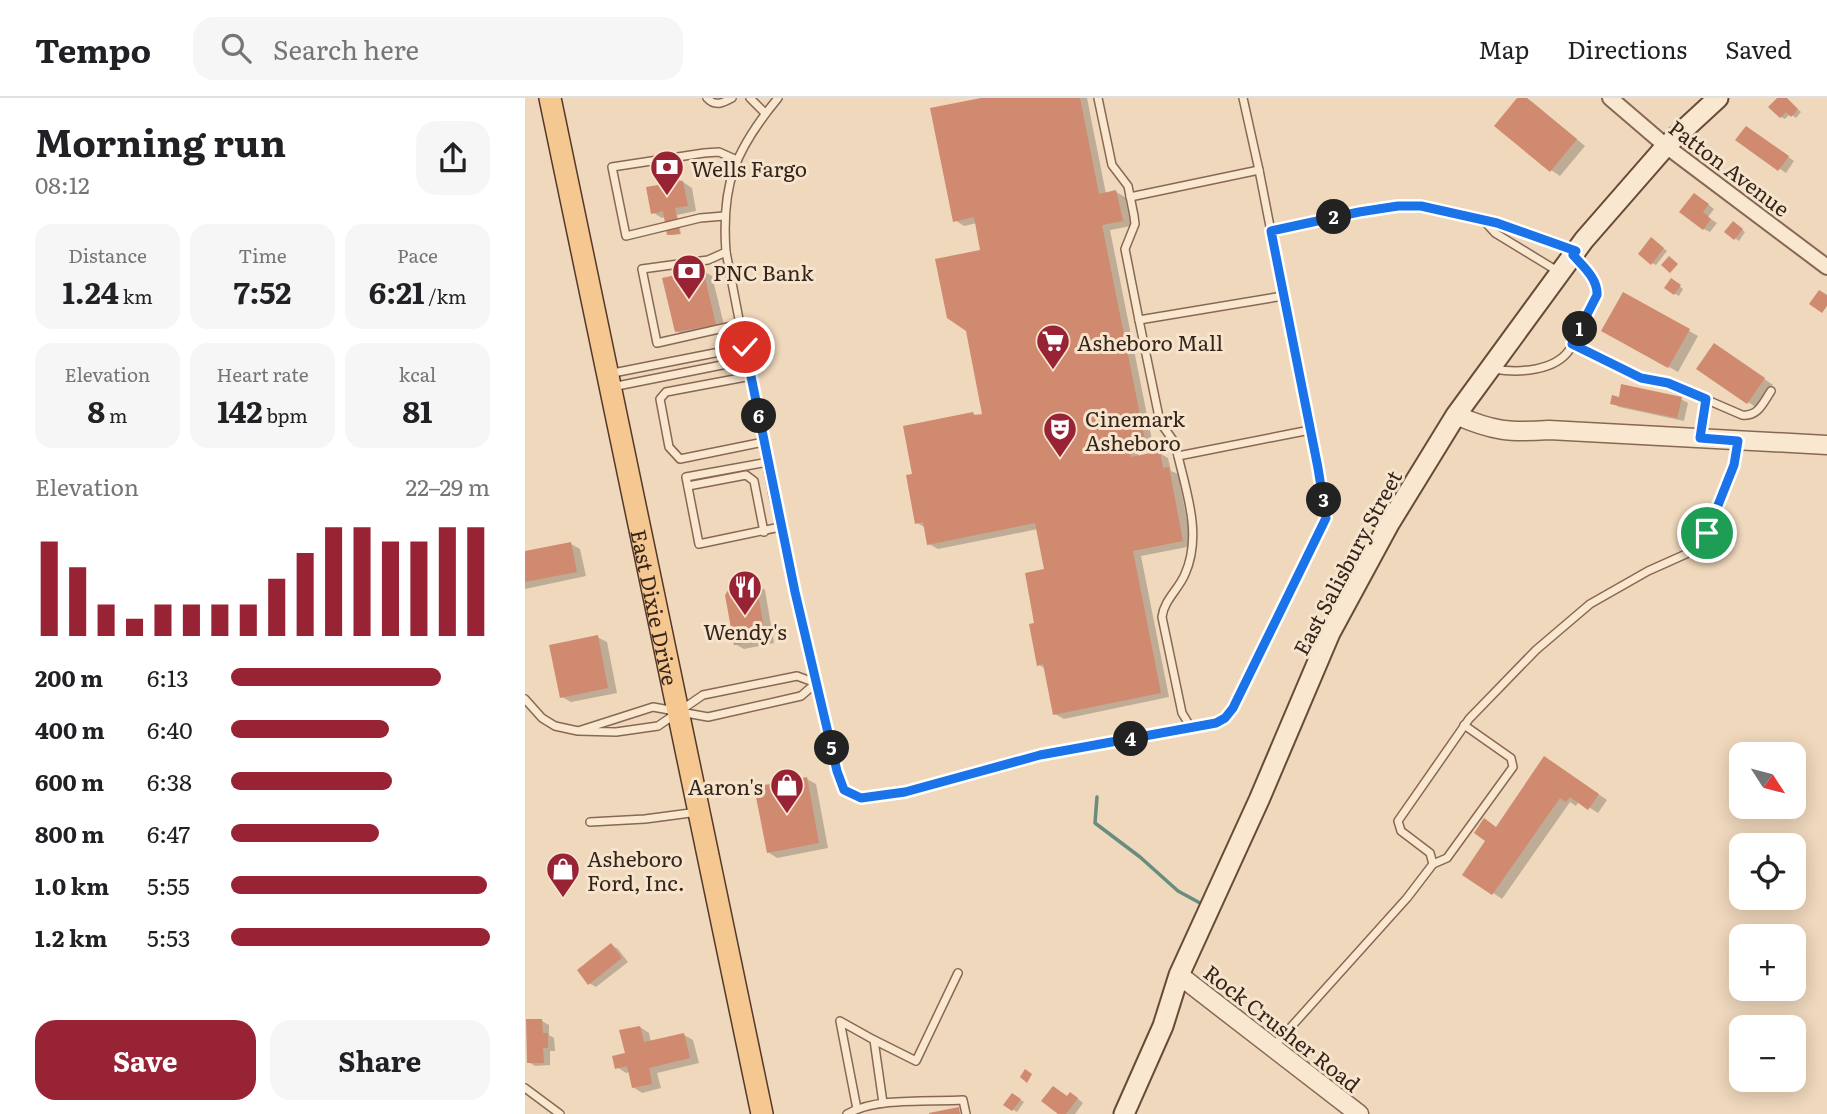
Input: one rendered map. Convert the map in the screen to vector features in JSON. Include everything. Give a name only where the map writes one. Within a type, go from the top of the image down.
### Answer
[{"type":"main road","name":"East Dixie Drive","points":[[550,98],[762,1114]]},
{"type":"main road","name":"East Salisbury Street","points":[[1124,1114],[1163,1026],[1179,975],[1259,800],[1330,633],[1389,524],[1456,415],[1559,272],[1666,146],[1718,98]]},
{"type":"street","name":"Patton Avenue","points":[[1609,98],[1666,146],[1827,267]]},
{"type":"street","points":[[1456,415],[1495,430],[1549,430],[1827,446]]},
{"type":"street","name":"Rock Crusher Road","points":[[1179,975],[1354,1113]]},
{"type":"lane","points":[[707,98],[720,104],[732,98]]},
{"type":"lane","points":[[750,98],[765,113]]},
{"type":"lane","points":[[778,98],[749,134],[737,160],[729,185],[724,216],[726,251],[781,527],[816,682],[844,790],[861,798],[905,792],[1040,755],[1216,723],[1225,718],[1233,708],[1324,523],[1325,506],[1243,98]]},
{"type":"lane","points":[[1098,98],[1112,165],[1125,179],[1130,197],[1135,224],[1125,249],[1126,260],[1160,422],[1175,443],[1191,515],[1194,546],[1184,578],[1166,605],[1162,617],[1182,713],[1190,726]]},
{"type":"lane","points":[[724,216],[700,218],[626,236],[612,167],[719,152],[737,160]]},
{"type":"lane","points":[[1130,197],[1259,170]]},
{"type":"lane","points":[[1271,231],[1398,206],[1439,209],[1497,223],[1574,253],[1588,271],[1597,288],[1597,295],[1572,344],[1561,358],[1527,371],[1488,368]]},
{"type":"lane","points":[[1485,222],[1495,233],[1559,272]]},
{"type":"lane","points":[[726,251],[708,260],[642,269],[644,282],[657,343],[741,324]]},
{"type":"lane","points":[[1139,320],[1283,296]]},
{"type":"lane","points":[[1572,344],[1641,378],[1668,383],[1732,412],[1751,416],[1771,391]]},
{"type":"lane","points":[[610,380],[745,347]]},
{"type":"lane","points":[[610,380],[747,360]]},
{"type":"lane","points":[[751,376],[666,392],[660,399],[669,447],[680,459],[764,442]]},
{"type":"lane","points":[[1700,438],[1706,399]]},
{"type":"lane","points":[[1178,456],[1310,430]]},
{"type":"lane","points":[[1433,864],[1430,853],[1401,831],[1398,821],[1464,725],[1536,650],[1590,604],[1686,554],[1707,533],[1734,465],[1738,441]]},
{"type":"lane","points":[[768,462],[686,477],[699,544],[781,527]]},
{"type":"lane","points":[[688,486],[746,475],[754,481],[764,532]]},
{"type":"lane","points":[[525,699],[542,718],[555,726],[578,731],[616,732],[657,726],[703,695],[797,676],[816,682]]},
{"type":"lane","points":[[578,731],[653,707],[708,717],[801,696],[816,682]]},
{"type":"lane","points":[[1273,1047],[1407,898],[1433,864],[1447,858],[1513,767],[1510,758],[1464,725]]},
{"type":"lane","points":[[590,822],[699,812]]},
{"type":"lane","points":[[857,1108],[841,1021],[916,1061],[958,973]]},
{"type":"lane","points":[[874,1040],[883,1103]]},
{"type":"lane","points":[[525,1088],[560,1114]]},
{"type":"lane","points":[[847,1114],[857,1108],[883,1103],[963,1100],[966,1114]]},
{"type":"building","name":"Asheboro Mall","points":[[981,98],[1080,98],[1099,194],[1116,190],[1123,221],[1102,225],[1146,445],[1130,448],[1131,457],[1160,451],[1163,468],[1169,467],[1183,541],[1133,551],[1161,693],[1053,715],[1043,664],[1037,666],[1029,624],[1034,623],[1025,573],[1044,569],[1035,523],[927,545],[923,522],[915,524],[906,475],[912,474],[903,426],[973,412],[974,415],[982,414],[966,331],[947,318],[935,259],[980,250],[974,217],[953,222],[930,108]]},
{"type":"building","points":[[1517,98],[1527,98],[1577,139],[1550,172],[1494,126]]},
{"type":"building","points":[[1777,98],[1787,98],[1798,109],[1791,117],[1786,112],[1780,118],[1768,107]]},
{"type":"building","points":[[1746,126],[1789,156],[1778,171],[1735,140]]},
{"type":"building","name":"Wells Fargo","points":[[672,172],[674,182],[683,181],[688,206],[675,208],[680,234],[667,235],[663,211],[651,214],[646,187],[658,185],[656,175]]},
{"type":"building","points":[[1694,193],[1709,204],[1703,212],[1711,219],[1703,230],[1679,212]]},
{"type":"building","points":[[1733,221],[1743,229],[1734,240],[1724,232]]},
{"type":"building","points":[[1651,237],[1664,248],[1651,265],[1638,254]]},
{"type":"building","points":[[1669,256],[1678,264],[1670,273],[1661,265]]},
{"type":"building","name":"PNC Bank","points":[[703,269],[716,325],[675,332],[662,278]]},
{"type":"building","points":[[1671,278],[1681,285],[1674,295],[1664,288]]},
{"type":"building","points":[[1819,290],[1827,295],[1827,306],[1822,313],[1809,304]]},
{"type":"building","points":[[1623,292],[1690,329],[1668,368],[1601,331]]},
{"type":"building","points":[[1714,343],[1765,378],[1747,404],[1696,369]]},
{"type":"building","points":[[1621,384],[1682,397],[1677,418],[1610,404],[1612,395],[1619,397]]},
{"type":"building","points":[[571,542],[577,572],[525,582],[525,551]]},
{"type":"building","name":"Wendy's","points":[[746,578],[756,583],[766,639],[734,645],[725,595],[736,579]]},
{"type":"building","points":[[598,635],[608,688],[560,698],[549,645]]},
{"type":"building","points":[[1544,756],[1599,794],[1588,810],[1570,797],[1566,802],[1560,798],[1492,895],[1462,875],[1485,841],[1474,833],[1484,818],[1496,827]]},
{"type":"building","name":"Aaron's","points":[[807,777],[819,843],[767,853],[754,787]]},
{"type":"building","points":[[611,943],[622,958],[588,985],[577,970]]},
{"type":"building","points":[[526,1019],[542,1019],[543,1033],[548,1033],[548,1048],[543,1048],[544,1063],[527,1063]]},
{"type":"building","points":[[640,1026],[644,1042],[684,1033],[690,1058],[649,1068],[652,1084],[632,1088],[627,1066],[615,1069],[612,1056],[625,1053],[619,1030]]},
{"type":"building","points":[[1025,1069],[1032,1074],[1027,1083],[1020,1077]]},
{"type":"building","points":[[1053,1086],[1067,1096],[1070,1092],[1078,1098],[1066,1114],[1058,1114],[1041,1101]]},
{"type":"building","points":[[1012,1093],[1021,1099],[1012,1111],[1003,1105]]},
{"type":"building","points":[[959,1107],[960,1114],[929,1114],[929,1113]]},
{"type":"waterway","points":[[1097,797],[1095,823],[1140,857],[1178,891],[1200,903]]},
{"type":"place","name":"Wells Fargo","points":[[667,197]]},
{"type":"place","name":"PNC Bank","points":[[689,301]]},
{"type":"place","name":"Asheboro Mall","points":[[1053,371]]},
{"type":"place","name":"Cinemark Asheboro","points":[[1060,459]]},
{"type":"place","name":"Wendy's","points":[[745,617]]},
{"type":"place","name":"Aaron's","points":[[787,815]]},
{"type":"place","name":"Asheboro Ford, Inc.","points":[[563,899]]},
{"type":"route","points":[[745,347],[773,495],[837,771],[844,790],[861,798],[905,792],[1040,755],[1216,723],[1225,718],[1233,708],[1326,518],[1271,231],[1359,212],[1398,206],[1421,206],[1497,223],[1576,251],[1573,255],[1588,271],[1597,288],[1597,295],[1572,344],[1641,378],[1668,383],[1706,399],[1700,438],[1738,441],[1734,465],[1707,533]]}]
